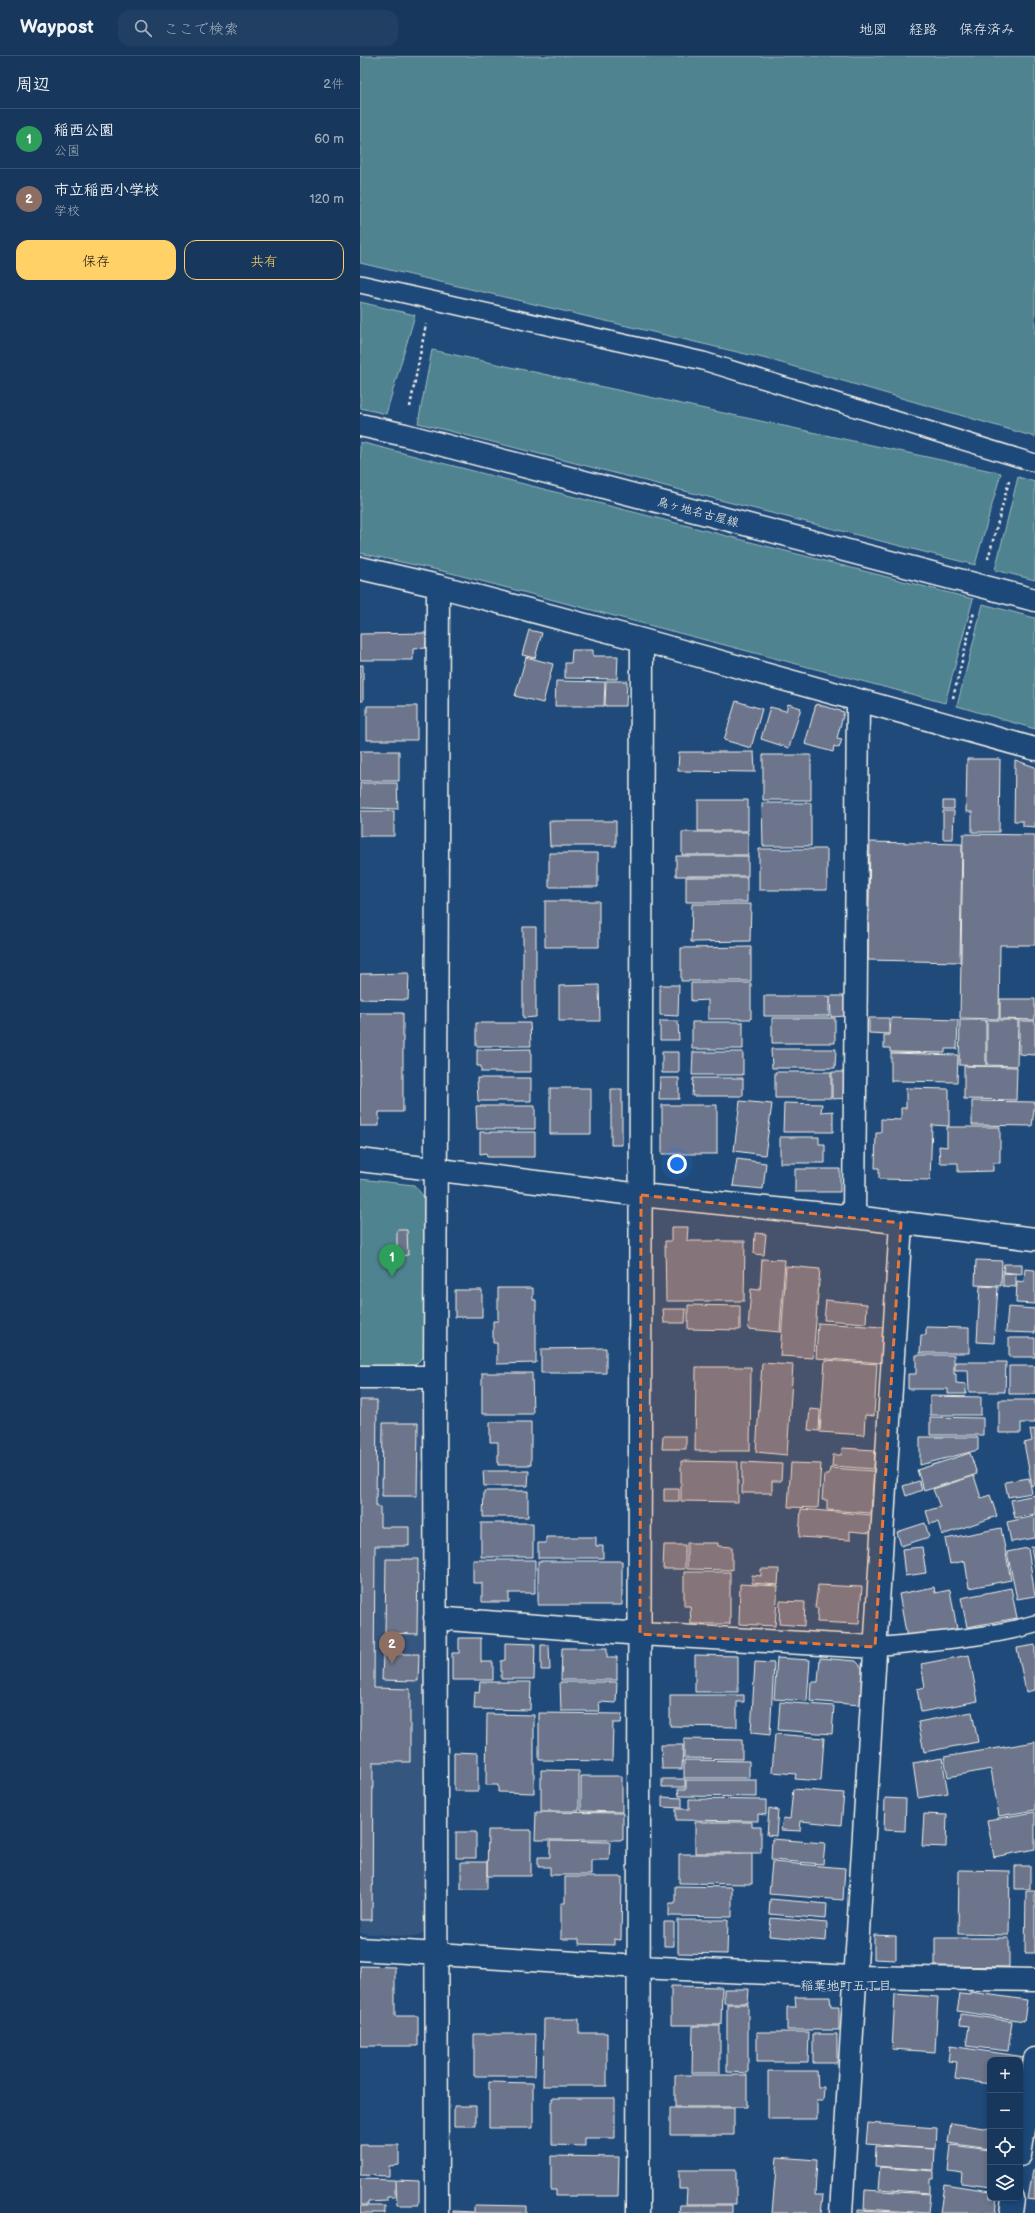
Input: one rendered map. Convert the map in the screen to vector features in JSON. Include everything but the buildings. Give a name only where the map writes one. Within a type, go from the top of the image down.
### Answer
[{"type":"street","name":"鳥ヶ地名古屋線","points":[[360,425],[405,435],[1035,600]]},
{"type":"street","points":[[360,568],[438,586],[642,640],[1035,749]]},
{"type":"street","points":[[437,2213],[438,1953],[435,1618],[435,1169],[438,586]]},
{"type":"street","points":[[638,2213],[642,640]]},
{"type":"street","points":[[854,1217],[858,700]]},
{"type":"street","points":[[360,1160],[641,1195],[854,1217],[1035,1239]]},
{"type":"street","points":[[840,2213],[901,1223]]},
{"type":"street","points":[[360,1377],[435,1377]]},
{"type":"street","points":[[435,1618],[640,1634],[875,1647]]},
{"type":"street","points":[[360,1949],[639,1967],[854,1977],[1035,1980]]},
{"type":"street","points":[[1023,2136],[1035,2059]]},
{"type":"street","points":[[1011,2213],[1013,2201]]},
{"type":"lane","points":[[360,284],[703,361],[1035,463]]},
{"type":"lane","points":[[875,1647],[989,1633],[1016,1629],[1035,1624]]},
{"type":"path","points":[[405,435],[422,344]]},
{"type":"highlighted area","points":[[641,1195],[901,1223],[875,1647],[640,1634]]},
{"type":"shaded area","points":[[360,1386],[417,1386],[425,1395],[424,1932],[415,1937],[360,1933]]},
{"type":"green space","points":[[360,56],[1035,56],[1035,437],[771,360],[360,263]]},
{"type":"green space","points":[[360,302],[415,315],[386,414],[360,408]]},
{"type":"green space","points":[[432,350],[1001,473],[975,565],[418,423]]},
{"type":"green space","points":[[360,442],[973,599],[945,703],[447,572],[360,553]]},
{"type":"green space","points":[[1018,477],[1035,482],[1035,580],[995,570]]},
{"type":"green space","points":[[983,604],[1035,618],[1035,729],[957,706]]},
{"type":"green space","points":[[360,1179],[414,1185],[424,1197],[424,1356],[413,1367],[360,1367]]},
{"type":"place","name":"稲西公園","points":[[392,1277]]},
{"type":"place","name":"市立稲西小学校","points":[[392,1664]]},
{"type":"district","name":"稲葉地町五丁目","points":[[846,1985]]}]
